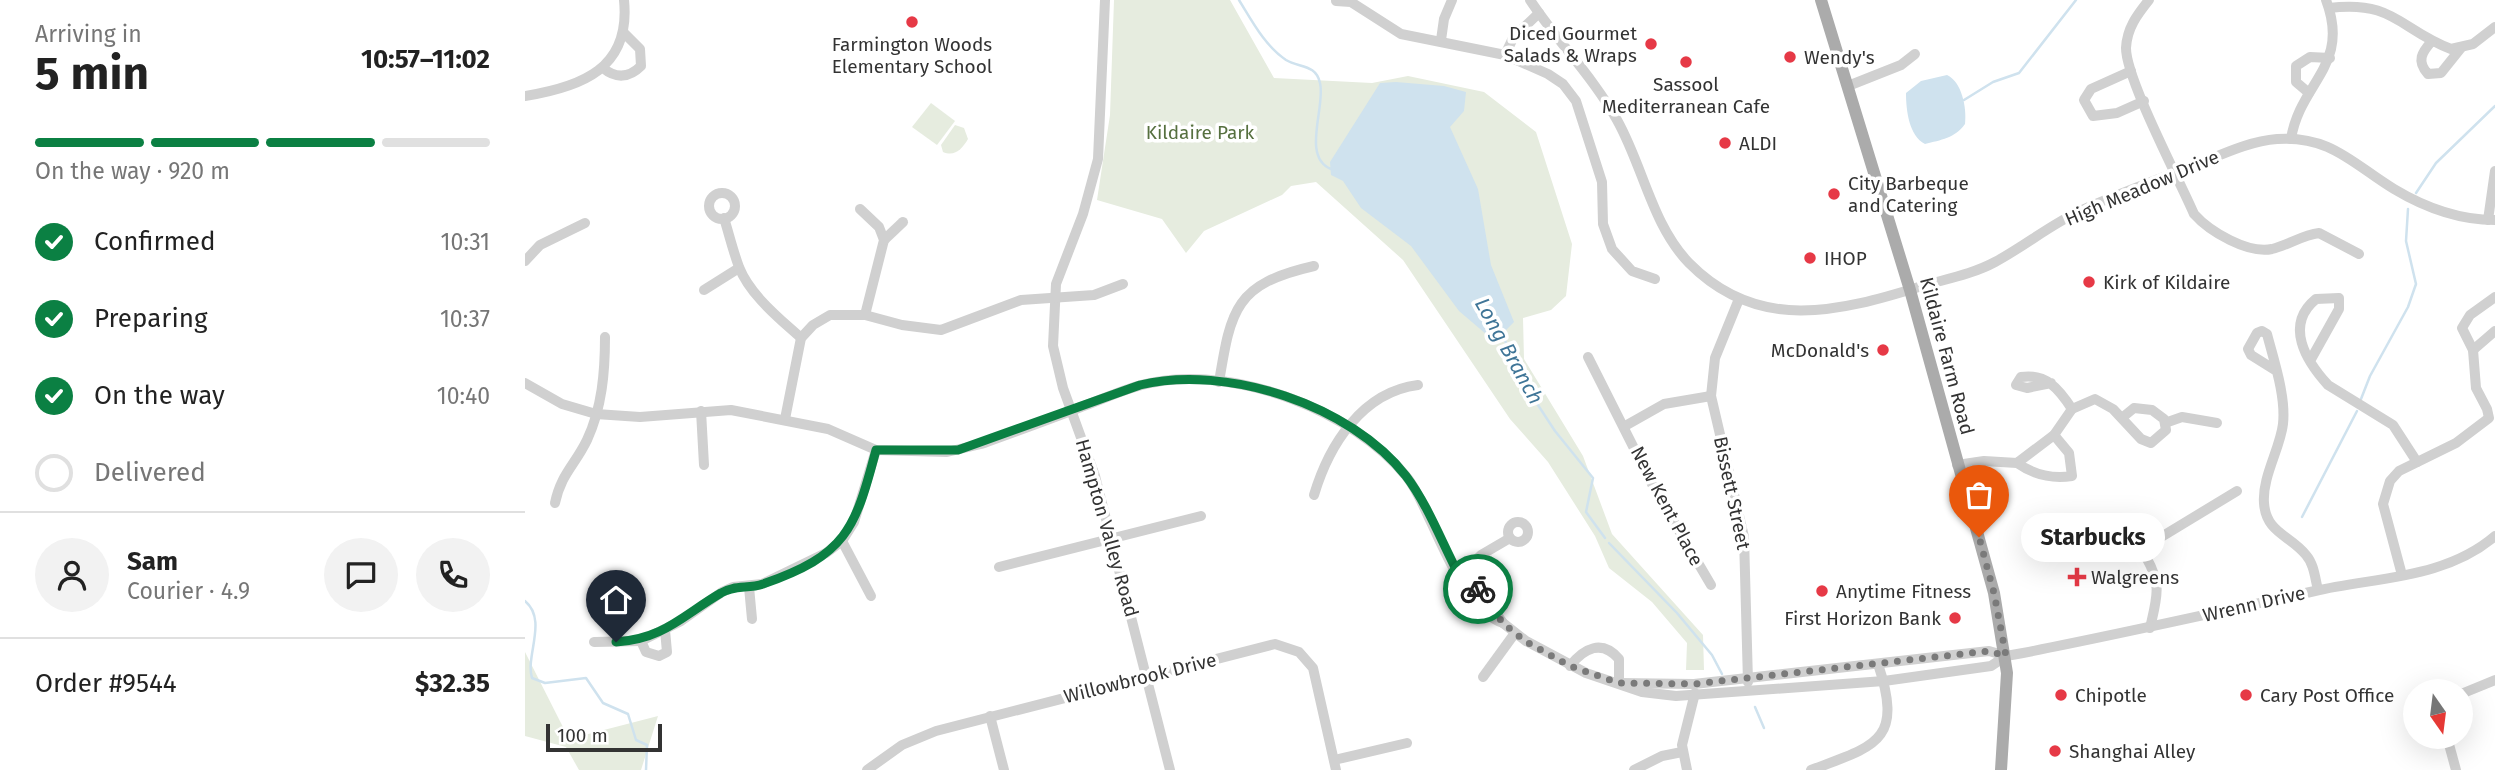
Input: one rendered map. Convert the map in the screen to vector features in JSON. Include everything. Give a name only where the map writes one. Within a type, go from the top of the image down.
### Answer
[{"type":"main road","name":"Kildaire Farm Road","points":[[1821,0],[1910,290],[1994,593],[2006,656],[2007,710],[2001,770]]},
{"type":"street","points":[[525,96],[570,87],[603,68],[623,32],[624,0]]},
{"type":"street","name":"Hampton Valley Road","points":[[1105,0],[1098,159],[1083,214],[1066,255],[1053,298],[1053,346],[1072,411],[1094,470],[1170,770]]},
{"type":"street","points":[[1441,40],[1444,19],[1452,0]]},
{"type":"street","name":"High Meadow Drive","points":[[1530,0],[1616,118],[1674,244],[1700,273],[1739,299],[1774,310],[1811,311],[1858,304],[1981,268],[2080,211],[2259,141],[2291,139],[2330,146],[2392,188],[2427,205],[2468,218],[2491,220]]},
{"type":"street","points":[[2149,0],[2132,22],[2128,36],[2131,71],[2200,221],[2244,245],[2269,250],[2319,233],[2359,254]]},
{"type":"street","points":[[1336,1],[1351,2],[1401,34],[1505,55],[1548,74],[1569,89],[1576,101],[1602,182],[1602,225],[1608,240],[1616,257],[1632,271],[1655,279]]},
{"type":"street","points":[[2291,139],[2294,121],[2330,58],[2333,42],[2327,4],[2364,5],[2382,9],[2451,50],[2481,39],[2495,27]]},
{"type":"street","points":[[1505,55],[1513,38],[1539,13]]},
{"type":"street","points":[[603,68],[620,76],[633,73],[641,66],[640,48],[623,32]]},
{"type":"street","points":[[2432,41],[2422,53],[2421,60],[2422,67],[2428,74],[2441,73],[2462,48]]},
{"type":"street","points":[[1848,86],[1876,77],[1915,54]]},
{"type":"street","points":[[2309,93],[2296,82],[2296,66],[2310,57],[2330,58]]},
{"type":"street","points":[[2131,71],[2091,89],[2084,100],[2087,109],[2093,116],[2103,117],[2144,101]]},
{"type":"street","points":[[2491,220],[2495,171]]},
{"type":"street","points":[[860,209],[879,228],[884,240]]},
{"type":"street","points":[[724,218],[739,268],[771,311],[801,338]]},
{"type":"street","points":[[865,315],[884,240],[903,222]]},
{"type":"street","points":[[525,261],[540,245],[585,223]]},
{"type":"street","points":[[1219,382],[1229,324],[1238,306],[1254,289],[1271,278],[1314,266]]},
{"type":"street","points":[[704,290],[739,268]]},
{"type":"street","points":[[785,419],[801,338],[813,325],[830,315],[865,315],[902,325],[941,330],[955,327],[1005,304],[1094,295],[1123,284]]},
{"type":"street","points":[[2402,575],[2383,498],[2395,475],[2456,443],[2489,418],[2476,388],[2473,350],[2462,328],[2463,322],[2495,297]]},
{"type":"street","points":[[2311,361],[2339,309],[2339,298],[2316,299],[2302,319],[2299,342],[2320,376],[2337,392],[2393,425],[2417,462]]},
{"type":"street","name":"Bissett Street","points":[[1739,299],[1715,358],[1711,396],[1744,537],[1749,692]]},
{"type":"street","points":[[2473,350],[2495,331]]},
{"type":"street","points":[[555,503],[559,483],[584,446],[596,414],[605,375],[605,337]]},
{"type":"street","name":"New Kent Place","points":[[1588,357],[1654,488],[1711,585]]},
{"type":"street","points":[[2275,370],[2283,424],[2264,493],[2266,512],[2276,532],[2309,558],[2318,590]]},
{"type":"street","points":[[525,383],[562,404],[596,414],[640,418],[731,410],[828,429],[876,450],[958,450],[1156,382],[1219,382],[1287,397],[1350,428],[1378,449],[1407,477],[1467,593],[1491,619],[1503,623],[1570,666],[1641,692],[1695,697],[1884,681],[1991,666],[2006,656]]},
{"type":"street","points":[[2050,383],[2061,391],[2072,410]]},
{"type":"street","points":[[1314,495],[1336,441],[1379,397],[1398,387],[1418,385]]},
{"type":"street","name":"New Kent Place","points":[[1625,426],[1664,404],[1711,396]]},
{"type":"street","points":[[2017,463],[2054,435],[2072,410],[2095,399],[2123,417],[2141,439],[2151,443],[2166,430],[2165,423],[2152,410],[2134,408],[2123,417]]},
{"type":"street","points":[[701,411],[704,465]]},
{"type":"street","points":[[2165,423],[2182,417],[2217,423]]},
{"type":"street","points":[[1957,465],[1984,461],[2017,463],[2031,473],[2047,477],[2072,476],[2069,453],[2054,435]]},
{"type":"street","points":[[594,642],[641,641],[665,630],[722,592],[733,587],[749,587],[798,568],[842,541],[862,502],[876,450]]},
{"type":"street","points":[[2150,628],[2158,593],[2157,577],[2146,557],[2148,545],[2237,491]]},
{"type":"street","points":[[999,567],[1201,516]]},
{"type":"street","name":"Wrenn Drive","points":[[2006,656],[2150,628],[2318,590],[2447,566],[2467,556],[2495,536]]},
{"type":"street","points":[[1459,575],[1481,555],[1510,538]]},
{"type":"street","points":[[842,541],[871,596]]},
{"type":"street","points":[[749,587],[753,619]]},
{"type":"street","points":[[641,641],[646,652],[659,656],[667,652],[665,630]]},
{"type":"street","points":[[1482,677],[1515,633]]},
{"type":"street","name":"Willowbrook Drive","points":[[867,770],[890,752],[922,735],[1275,645],[1292,648],[1304,656],[1315,674],[1335,765]]},
{"type":"street","points":[[1570,666],[1585,650],[1605,648],[1619,659],[1619,683]]},
{"type":"street","points":[[1619,683],[1694,684],[1989,651],[2006,656]]},
{"type":"street","points":[[1811,770],[1865,751],[1881,734],[1887,707],[1884,681],[1878,664]]},
{"type":"street","points":[[2473,689],[2495,680]]},
{"type":"street","points":[[1687,770],[1682,752],[1695,697],[1694,684]]},
{"type":"street","points":[[990,716],[1004,770]]},
{"type":"street","points":[[1335,765],[1407,743]]},
{"type":"street","points":[[2450,749],[2456,770]]},
{"type":"street","points":[[1634,770],[1662,756],[1682,752]]},
{"type":"green space","name":"Kildaire Park","points":[[1114,0],[1230,0],[1274,78],[1372,83],[1408,76],[1484,92],[1536,132],[1572,244],[1566,296],[1551,310],[1523,318],[1524,359],[1583,456],[1612,534],[1703,635],[1704,670],[1686,670],[1687,643],[1652,602],[1609,568],[1595,536],[1548,462],[1510,419],[1403,260],[1316,182],[1291,186],[1282,195],[1204,231],[1186,253],[1162,219],[1097,200],[1110,115]]},
{"type":"green space","points":[[931,103],[955,121],[937,145],[912,127]]},
{"type":"green space","points":[[955,125],[964,128],[968,139],[958,151],[943,152],[941,145]]},
{"type":"green space","points":[[525,652],[569,739],[658,716],[641,770],[579,770],[566,747],[525,736]]},
{"type":"water","points":[[1947,75],[1960,89],[1965,124],[1942,140],[1925,144],[1912,129],[1906,93],[1921,81]]},
{"type":"water","points":[[1380,83],[1444,86],[1466,92],[1464,111],[1450,127],[1478,189],[1491,265],[1514,322],[1503,333],[1486,334],[1459,311],[1411,246],[1361,208],[1343,181],[1331,175],[1330,162]]},
{"type":"waterway","name":"Long Branch","points":[[1239,0],[1259,33],[1278,54],[1291,63],[1311,69],[1318,77],[1321,93],[1316,130],[1317,154],[1322,163],[1331,169]]},
{"type":"waterway","points":[[1964,100],[1993,82],[2019,73],[2076,0]]},
{"type":"waterway","points":[[2416,193],[2436,163],[2495,106]]},
{"type":"waterway","points":[[2361,399],[2370,376],[2408,307],[2416,284],[2406,241],[2408,209]]},
{"type":"waterway","name":"Long Branch","points":[[1502,331],[1515,370],[1555,431],[1593,478],[1586,512],[1605,538]]},
{"type":"waterway","points":[[2302,517],[2357,411]]},
{"type":"waterway","name":"Long Branch","points":[[1609,543],[1677,613],[1712,655],[1722,674]]},
{"type":"waterway","points":[[525,601],[535,618],[532,678],[545,683],[586,678],[603,703],[628,714],[636,740],[647,745],[646,770]]},
{"type":"waterway","name":"Long Branch","points":[[1755,707],[1764,728]]},
{"type":"way so far","points":[[1478,589],[1503,623],[1525,641],[1570,666],[1619,683],[1694,684],[1989,651],[2006,656],[2000,619],[1979,537]]},
{"type":"place","name":"Farmington Woods Elementary School","points":[[912,22]]},
{"type":"place","name":"Diced Gourmet Salads & Wraps","points":[[1651,44]]},
{"type":"place","name":"Wendy's","points":[[1790,57]]},
{"type":"place","name":"Sassool Mediterranean Cafe","points":[[1686,62]]},
{"type":"place","name":"ALDI","points":[[1725,143]]},
{"type":"place","name":"City Barbeque and Catering","points":[[1834,194]]},
{"type":"place","name":"IHOP","points":[[1810,258]]},
{"type":"place","name":"Kirk of Kildaire","points":[[2089,282]]},
{"type":"place","name":"McDonald's","points":[[1883,350]]},
{"type":"place","name":"Starbucks","points":[[1979,537]]},
{"type":"place","name":"Walgreens","points":[[2077,577]]},
{"type":"place","name":"Anytime Fitness","points":[[1822,591]]},
{"type":"place","name":"First Horizon Bank","points":[[1955,618]]},
{"type":"place","name":"Chipotle","points":[[2061,695]]},
{"type":"place","name":"Cary Post Office","points":[[2246,695]]},
{"type":"place","name":"Shanghai Alley","points":[[2055,751]]},
{"type":"route","points":[[616,642],[641,641],[684,619],[722,592],[733,587],[749,587],[778,578],[826,553],[849,532],[862,502],[876,450],[958,450],[1140,385],[1169,380],[1219,382],[1276,393],[1299,401],[1350,428],[1378,449],[1407,477],[1459,575],[1469,578],[1478,589]]}]
